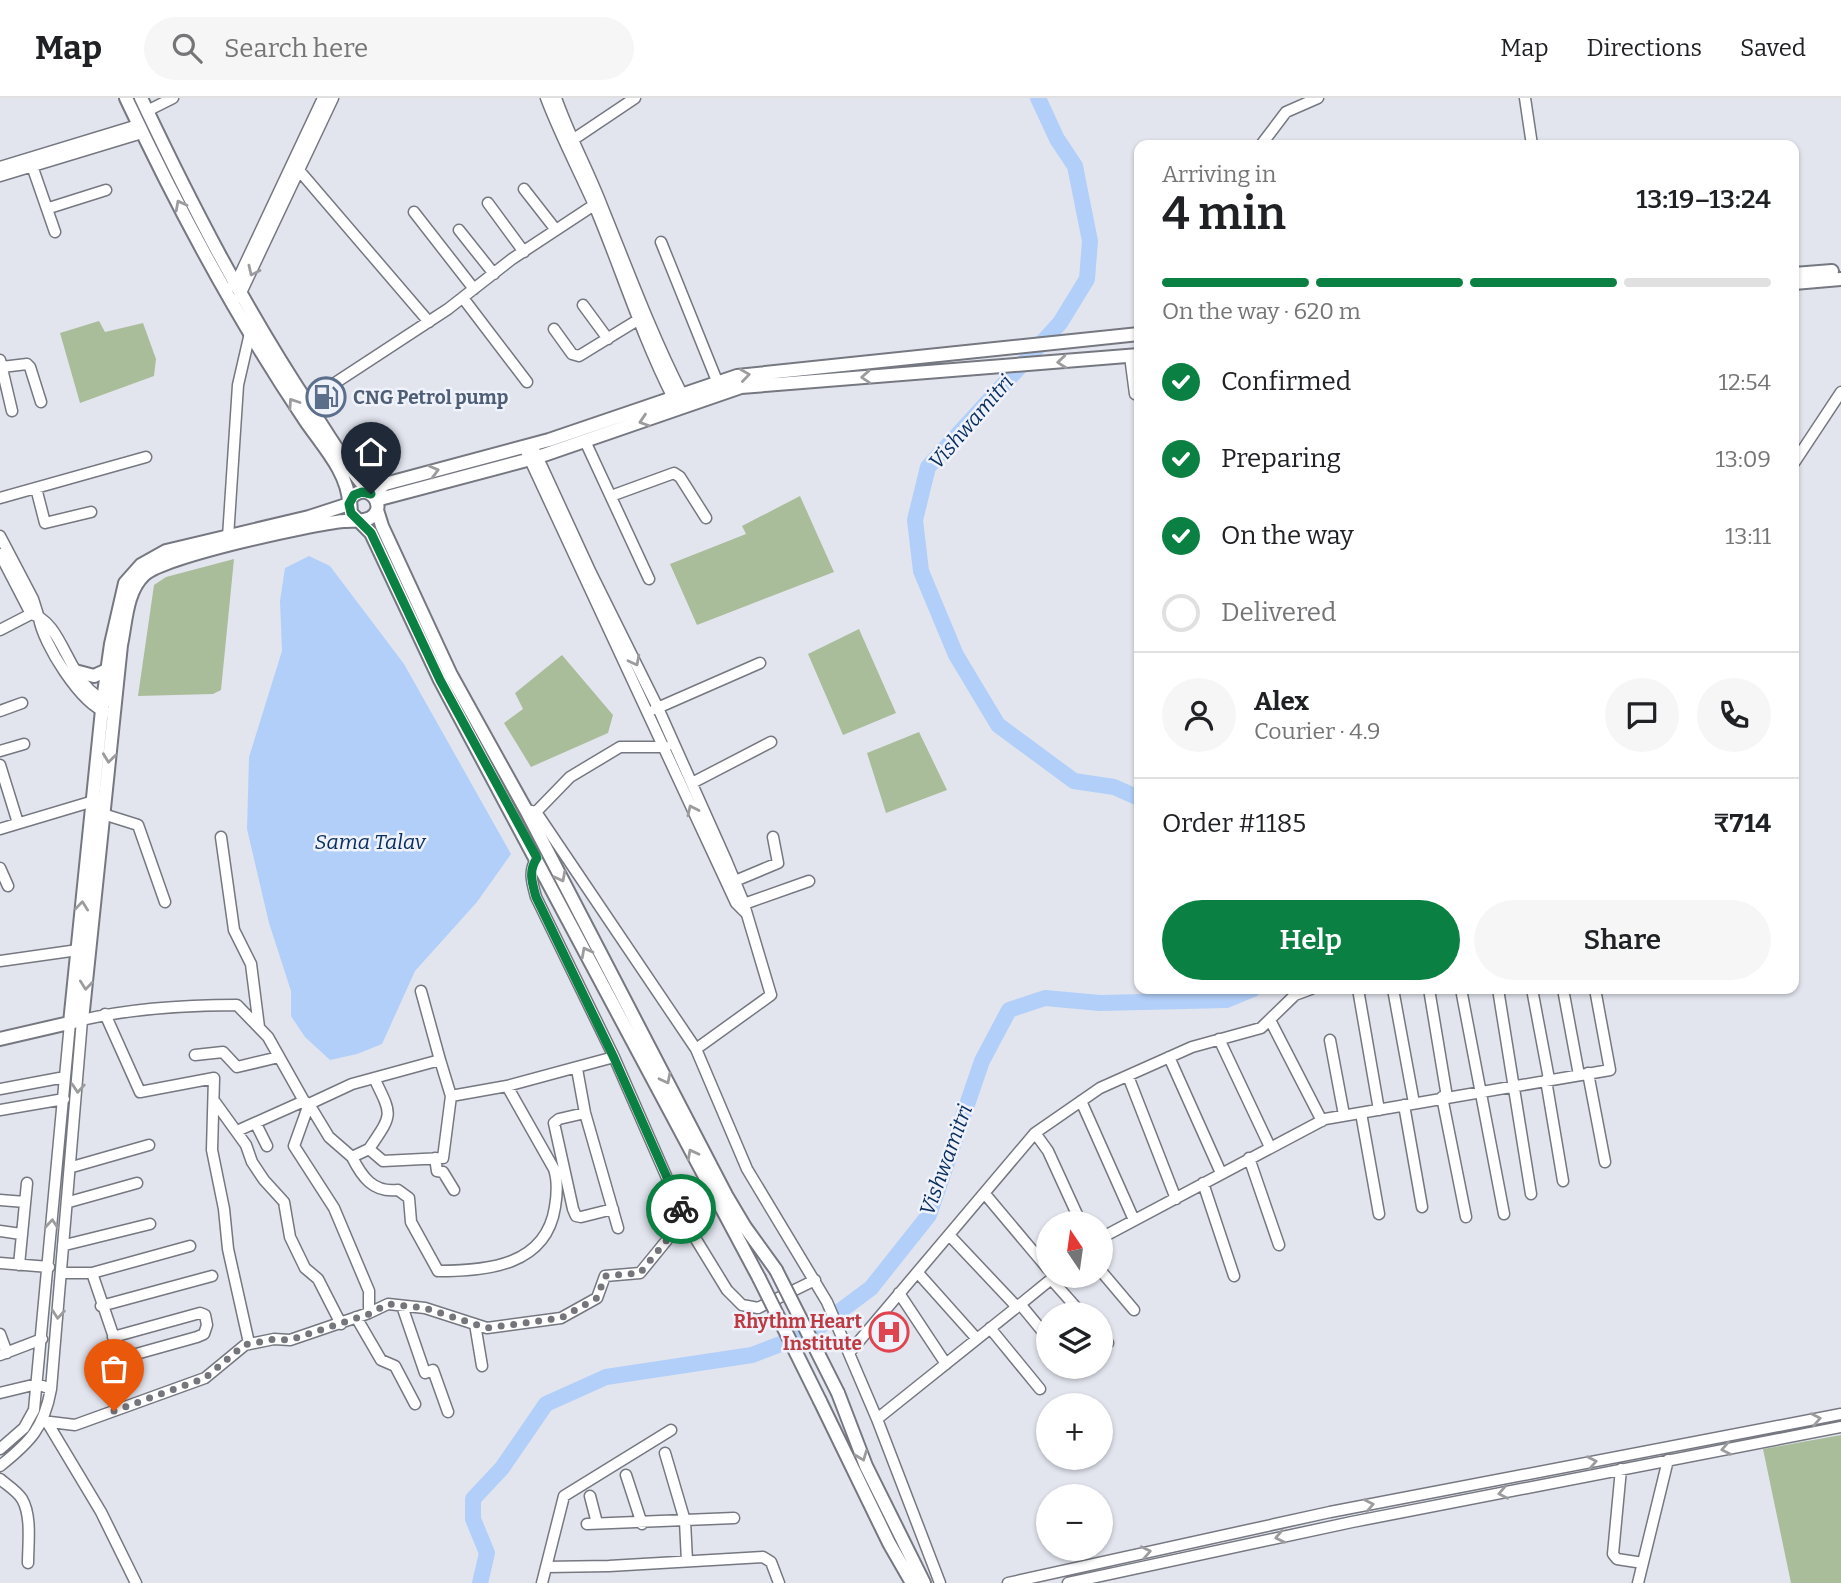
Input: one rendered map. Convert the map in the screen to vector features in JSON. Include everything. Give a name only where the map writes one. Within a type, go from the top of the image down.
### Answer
[{"type":"main road","points":[[126,98],[140,129],[234,292],[351,470],[375,501],[417,617]]},
{"type":"main road","points":[[141,98],[234,292],[250,333],[277,379],[343,477],[351,513],[371,533],[417,617],[537,858],[759,1278],[912,1583]]},
{"type":"main road","points":[[1799,274],[1841,270]]},
{"type":"main road","points":[[1799,283],[1841,279]]},
{"type":"main road","points":[[76,1021],[78,950],[109,707],[130,599],[144,575],[183,557],[312,526],[368,519],[385,484],[585,441],[717,381],[737,376],[1134,335]]},
{"type":"main road","points":[[531,452],[675,400],[741,387],[1134,355]]},
{"type":"main road","points":[[904,358],[904,374]]},
{"type":"main road","points":[[109,707],[107,670],[120,596],[131,573],[141,565],[166,551],[309,517],[349,504],[358,493],[375,501]]},
{"type":"main road","points":[[439,662],[531,811],[726,1195],[776,1270],[838,1393],[866,1466],[924,1583]]},
{"type":"main road","points":[[75,671],[94,676],[107,670]]},
{"type":"main road","points":[[76,1021],[103,814],[99,800]]},
{"type":"main road","points":[[0,1039],[76,1021]]},
{"type":"street","points":[[147,111],[173,98]]},
{"type":"street","points":[[296,167],[323,98]]},
{"type":"street","points":[[234,292],[332,98]]},
{"type":"street","points":[[546,98],[597,203],[675,400]]},
{"type":"street","points":[[555,98],[568,143]]},
{"type":"street","points":[[568,143],[635,98]]},
{"type":"street","points":[[1265,140],[1286,112],[1318,98]]},
{"type":"street","points":[[1525,98],[1531,140]]},
{"type":"street","points":[[0,167],[30,162],[140,129]]},
{"type":"street","points":[[0,176],[30,162]]},
{"type":"street","points":[[30,162],[49,208],[55,232]]},
{"type":"street","points":[[296,167],[429,322]]},
{"type":"street","points":[[524,189],[556,230]]},
{"type":"street","points":[[49,208],[106,190]]},
{"type":"street","points":[[488,203],[524,252]]},
{"type":"street","points":[[306,402],[429,322],[524,252],[597,203]]},
{"type":"street","points":[[414,212],[474,289]]},
{"type":"street","points":[[459,230],[495,274]]},
{"type":"street","points":[[661,242],[717,381]]},
{"type":"street","points":[[463,298],[527,382]]},
{"type":"street","points":[[583,305],[608,339]]},
{"type":"street","points":[[554,329],[575,356],[582,355],[641,318]]},
{"type":"street","points":[[228,537],[238,385],[250,333]]},
{"type":"street","points":[[12,411],[1,364],[27,364],[41,402]]},
{"type":"street","points":[[1799,455],[1841,392]]},
{"type":"street","points":[[585,441],[649,579]]},
{"type":"street","points":[[531,452],[736,904],[745,909]]},
{"type":"street","points":[[0,498],[146,457]]},
{"type":"street","points":[[611,496],[674,473],[680,477],[706,518]]},
{"type":"street","points":[[36,488],[45,523],[92,512]]},
{"type":"street","points":[[0,536],[33,599],[36,616],[47,623],[75,671],[91,691],[109,707]]},
{"type":"street","points":[[0,554],[67,674],[109,707]]},
{"type":"street","points":[[0,630],[36,616]]},
{"type":"street","points":[[611,625],[659,708],[735,881],[771,995],[696,1049]]},
{"type":"street","points":[[647,712],[760,663]]},
{"type":"street","points":[[0,711],[22,703]]},
{"type":"street","points":[[692,783],[771,742]]},
{"type":"street","points":[[0,751],[24,744]]},
{"type":"street","points":[[675,746],[620,747],[570,777],[531,811],[696,1049],[747,1169],[827,1302],[877,1419],[940,1583]]},
{"type":"street","points":[[0,765],[18,823]]},
{"type":"street","points":[[0,829],[99,800]]},
{"type":"street","points":[[103,814],[138,825],[165,902]]},
{"type":"street","points":[[220,837],[234,930],[251,964],[259,1027]]},
{"type":"street","points":[[735,881],[778,863],[773,837]]},
{"type":"street","points":[[537,858],[531,865],[536,897],[614,1058],[689,1228],[727,1290],[742,1305],[764,1306],[816,1280]]},
{"type":"street","points":[[0,868],[8,886]]},
{"type":"street","points":[[745,909],[810,881]]},
{"type":"street","points":[[0,961],[78,950]]},
{"type":"street","points":[[369,1149],[383,1161],[443,1158],[451,1096],[421,991]]},
{"type":"street","points":[[848,1351],[950,1236],[1035,1133],[1100,1088],[1169,1057],[1219,1039],[1261,1028],[1298,994]]},
{"type":"street","points":[[1358,994],[1378,1110]]},
{"type":"street","points":[[1394,994],[1422,1207]]},
{"type":"street","points":[[1430,994],[1465,1217]]},
{"type":"street","points":[[1462,994],[1504,1214]]},
{"type":"street","points":[[1499,994],[1531,1194]]},
{"type":"street","points":[[1533,994],[1563,1181]]},
{"type":"street","points":[[1564,994],[1605,1162]]},
{"type":"street","points":[[1113,1231],[1322,1121],[1481,1090],[1610,1070],[1596,994]]},
{"type":"street","points":[[76,1021],[105,1014],[193,1005],[237,1005],[259,1027],[329,1137],[352,1157],[364,1180],[387,1191],[398,1190],[409,1198],[411,1222],[438,1270],[490,1268],[519,1258],[543,1242],[554,1217],[554,1169],[507,1086]]},
{"type":"street","points":[[105,1014],[140,1092],[214,1078],[212,1150],[224,1209],[230,1259],[249,1343]]},
{"type":"street","points":[[1270,1020],[1322,1121]]},
{"type":"street","points":[[0,1449],[29,1421],[34,1410],[65,1077],[76,1021]]},
{"type":"street","points":[[0,1466],[36,1433],[44,1422],[51,1389],[72,1167],[76,1021]]},
{"type":"street","points":[[1219,1039],[1270,1147]]},
{"type":"street","points":[[1330,1040],[1344,1115]]},
{"type":"street","points":[[195,1055],[223,1052],[237,1067],[279,1057]]},
{"type":"street","points":[[1169,1057],[1221,1173]]},
{"type":"street","points":[[451,1096],[507,1086],[614,1058]]},
{"type":"street","points":[[237,1131],[352,1084],[440,1060]]},
{"type":"street","points":[[577,1069],[586,1113],[618,1228]]},
{"type":"street","points":[[1128,1076],[1176,1199]]},
{"type":"street","points":[[0,1089],[65,1077]]},
{"type":"street","points":[[352,1157],[369,1149],[390,1117],[389,1108],[374,1078]]},
{"type":"street","points":[[0,1110],[64,1099]]},
{"type":"street","points":[[1081,1101],[1134,1220]]},
{"type":"street","points":[[215,1102],[237,1131],[252,1161],[275,1195],[284,1202],[290,1237],[305,1268],[318,1279],[341,1324]]},
{"type":"street","points":[[307,1103],[294,1146],[318,1179],[334,1208],[369,1291],[369,1314]]},
{"type":"street","points":[[586,1113],[554,1123],[573,1209],[576,1216],[581,1217],[613,1209]]},
{"type":"street","points":[[1361,1113],[1379,1214]]},
{"type":"street","points":[[256,1124],[267,1146]]},
{"type":"street","points":[[1035,1133],[1048,1151],[1076,1211]]},
{"type":"street","points":[[72,1167],[149,1145]]},
{"type":"street","points":[[435,1158],[437,1171],[443,1172],[454,1190]]},
{"type":"street","points":[[1249,1158],[1279,1245]]},
{"type":"street","points":[[19,1265],[27,1183]]},
{"type":"street","points":[[69,1202],[137,1183]]},
{"type":"street","points":[[1203,1183],[1234,1276]]},
{"type":"street","points":[[56,1186],[70,1186]]},
{"type":"street","points":[[985,1194],[1036,1256]]},
{"type":"street","points":[[0,1200],[25,1202]]},
{"type":"street","points":[[65,1245],[150,1224]]},
{"type":"street","points":[[44,1422],[75,1425],[205,1378],[249,1343],[290,1340],[369,1314],[388,1304],[425,1308],[487,1328],[561,1318],[597,1298],[605,1276],[640,1273],[671,1235],[689,1228]]},
{"type":"street","points":[[0,1231],[21,1234]]},
{"type":"street","points":[[950,1236],[1036,1325]]},
{"type":"street","points":[[62,1273],[92,1273],[190,1246]]},
{"type":"street","points":[[0,1263],[48,1268]]},
{"type":"street","points":[[92,1273],[101,1306],[113,1337],[120,1354],[129,1356],[197,1337],[204,1334],[207,1325],[205,1315],[201,1313],[113,1337]]},
{"type":"street","points":[[918,1273],[977,1339]]},
{"type":"street","points":[[101,1306],[212,1276]]},
{"type":"street","points":[[1113,1285],[1134,1310]]},
{"type":"street","points":[[877,1419],[1038,1288]]},
{"type":"street","points":[[1062,1288],[1073,1302]]},
{"type":"street","points":[[899,1293],[946,1364]]},
{"type":"street","points":[[402,1306],[425,1373],[433,1370],[448,1412]]},
{"type":"street","points":[[356,1317],[381,1360],[395,1366],[415,1404]]},
{"type":"street","points":[[475,1324],[482,1366]]},
{"type":"street","points":[[990,1328],[1040,1389]]},
{"type":"street","points":[[0,1334],[4,1354],[42,1339]]},
{"type":"street","points":[[0,1393],[37,1384],[51,1389]]},
{"type":"street","points":[[1068,1583],[1352,1522],[1668,1460],[1841,1420]]},
{"type":"street","points":[[1008,1583],[1330,1512],[1841,1420]]},
{"type":"street","points":[[44,1422],[105,1519],[136,1583]]},
{"type":"street","points":[[542,1583],[565,1496],[671,1430]]},
{"type":"street","points":[[665,1453],[685,1521],[687,1561]]},
{"type":"street","points":[[1638,1583],[1668,1460]]},
{"type":"street","points":[[1621,1469],[1613,1554],[1616,1559],[1643,1563]]},
{"type":"street","points":[[626,1475],[642,1524]]},
{"type":"street","points":[[0,1479],[21,1497],[24,1505],[28,1530],[28,1563]]},
{"type":"street","points":[[590,1496],[592,1524],[642,1524],[734,1518]]},
{"type":"street","points":[[546,1567],[763,1557],[771,1562],[779,1583]]},
{"type":"green space","points":[[99,321],[105,332],[143,323],[156,359],[154,376],[80,403],[60,333]]},
{"type":"green space","points":[[800,496],[834,572],[697,625],[670,564],[746,534],[742,526]]},
{"type":"green space","points":[[234,559],[221,690],[213,694],[138,696],[154,585],[166,577]]},
{"type":"green space","points":[[859,629],[896,713],[843,735],[808,654]]},
{"type":"green space","points":[[562,655],[613,715],[608,733],[531,767],[504,723],[523,709],[515,693]]},
{"type":"green space","points":[[919,732],[947,790],[886,813],[867,753]]},
{"type":"green space","points":[[1841,1435],[1841,1583],[1791,1583],[1763,1449]]},
{"type":"water","name":"Sama Talav","points":[[309,556],[330,566],[404,664],[511,854],[477,902],[415,971],[382,1044],[357,1054],[330,1060],[305,1037],[291,1016],[291,991],[269,923],[247,829],[249,757],[282,651],[280,601],[285,568]]},
{"type":"waterway","name":"Vishwamitri","points":[[1038,98],[1057,139],[1075,166],[1090,241],[1087,279],[1060,323],[928,467],[915,520],[921,571],[956,655],[998,725],[1074,781],[1114,787],[1134,796]]},
{"type":"waterway","name":"Vishwamitri","points":[[480,1583],[487,1553],[473,1519],[473,1499],[502,1468],[546,1404],[606,1377],[752,1355],[812,1332],[871,1288],[929,1215],[982,1061],[1009,1010],[1045,998],[1100,1003],[1226,1000],[1241,994]]},
{"type":"way so far","points":[[114,1411],[205,1378],[249,1343],[274,1339],[290,1340],[369,1314],[388,1304],[425,1308],[487,1328],[561,1318],[597,1298],[605,1276],[640,1273],[671,1235],[689,1228],[681,1209]]},
{"type":"place","name":"CNG Petrol pump","points":[[326,397]]},
{"type":"place","name":"Rhythm Heart Institute","points":[[889,1332]]},
{"type":"route","points":[[371,494],[362,492],[354,495],[349,509],[371,533],[440,680],[537,858],[531,865],[536,897],[614,1058],[681,1209]]}]
